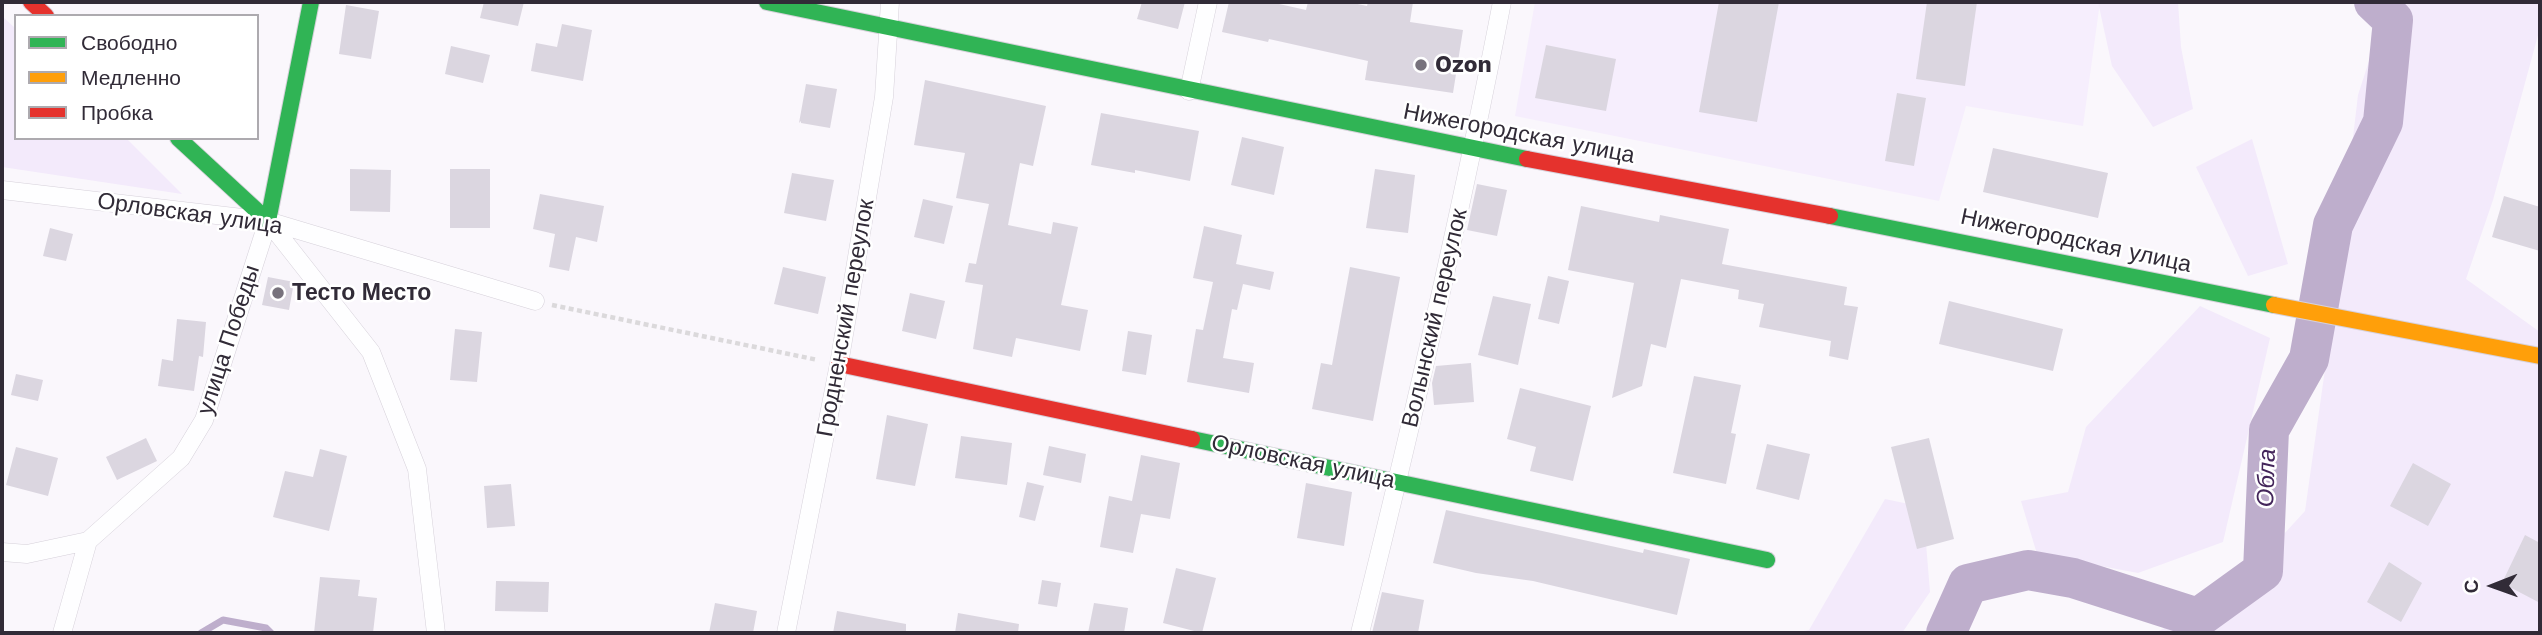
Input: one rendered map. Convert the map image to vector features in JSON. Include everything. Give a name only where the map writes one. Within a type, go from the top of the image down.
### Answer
[{"type":"street","points":[[31,2],[44,14]]},
{"type":"street","name":"улица Победы","points":[[88,541],[181,458],[204,420],[268,221],[311,2]]},
{"type":"street","name":"Нижегородская улица","points":[[767,2],[1474,149],[1939,236],[2263,303],[2540,356]]},
{"type":"street","name":"Гродненский переулок","points":[[786,633],[839,364],[884,96],[890,2]]},
{"type":"street","points":[[1189,91],[1208,2]]},
{"type":"street","name":"Волынский переулок","points":[[1360,633],[1398,482],[1474,149],[1502,2]]},
{"type":"street","points":[[180,140],[268,221],[371,352],[417,469],[436,633]]},
{"type":"street","name":"Орловская улица","points":[[2,190],[268,221],[535,301]]},
{"type":"street","name":"Орловская улица","points":[[839,364],[1767,560]]},
{"type":"street","points":[[2,552],[27,554],[88,541],[62,633]]},
{"type":"path","points":[[535,301],[839,364]]},
{"type":"shaded area","points":[[1535,2],[2100,2],[2083,126],[1966,106],[1939,201],[1515,116]]},
{"type":"shaded area","points":[[2098,2],[2178,2],[2181,47],[2193,109],[2153,127],[2112,66]]},
{"type":"shaded area","points":[[2388,2],[2540,2],[2540,28],[2493,200],[2466,279],[2540,332],[2540,633],[2155,633],[2231,592],[2305,511],[2329,341],[2358,95]]},
{"type":"shaded area","points":[[2,16],[14,27],[14,140],[128,140],[182,194],[2,167]]},
{"type":"shaded area","points":[[2252,139],[2288,264],[2248,276],[2196,167]]},
{"type":"shaded area","points":[[2200,306],[2270,338],[2223,542],[2138,573],[2037,554],[2021,501],[2068,492],[2086,427]]},
{"type":"shaded area","points":[[1885,499],[1923,507],[1930,592],[1902,633],[1792,633],[1809,630]]},
{"type":"building","points":[[484,2],[524,2],[518,26],[480,18]]},
{"type":"building","points":[[1142,2],[1185,2],[1178,29],[1137,19]]},
{"type":"building","points":[[1229,2],[1270,2],[1306,10],[1308,2],[1348,2],[1367,6],[1368,2],[1413,2],[1410,22],[1463,30],[1453,93],[1365,80],[1368,61],[1269,39],[1268,42],[1222,32]]},
{"type":"building","points":[[1719,2],[1779,2],[1757,122],[1699,112]]},
{"type":"building","points":[[1927,2],[1977,2],[1965,86],[1916,79]]},
{"type":"building","points":[[346,5],[379,11],[371,59],[339,54]]},
{"type":"building","points":[[562,24],[592,30],[583,81],[531,71],[536,43],[557,47]]},
{"type":"building","points":[[1546,45],[1616,59],[1606,111],[1535,98]]},
{"type":"building","points":[[451,46],[490,55],[483,83],[445,74]]},
{"type":"building","points":[[925,80],[1046,106],[1033,166],[1020,163],[1008,225],[1051,234],[1053,222],[1078,227],[1061,305],[1088,310],[1080,351],[1016,338],[1012,357],[973,349],[983,285],[965,282],[969,263],[976,264],[989,204],[956,198],[965,153],[914,145]]},
{"type":"building","points":[[806,84],[837,89],[830,128],[801,121],[799,123]]},
{"type":"building","points":[[1897,93],[1926,98],[1914,166],[1885,161]]},
{"type":"building","points":[[1101,113],[1199,131],[1190,181],[1091,165]]},
{"type":"building","points":[[1242,137],[1284,147],[1274,195],[1231,185]]},
{"type":"building","points":[[1993,148],[2108,173],[2098,218],[1983,192]]},
{"type":"building","points":[[350,169],[391,170],[390,212],[350,211]]},
{"type":"building","points":[[450,169],[490,169],[490,228],[450,228]]},
{"type":"building","points":[[1375,169],[1415,175],[1408,233],[1366,228]]},
{"type":"building","points":[[792,173],[834,180],[826,221],[784,213]]},
{"type":"building","points":[[1477,184],[1507,190],[1497,236],[1467,230]]},
{"type":"building","points":[[540,194],[604,206],[597,242],[576,237],[569,271],[549,267],[555,234],[533,229]]},
{"type":"building","points":[[2504,196],[2540,207],[2540,251],[2492,237]]},
{"type":"building","points":[[923,199],[953,206],[944,244],[914,237]]},
{"type":"building","points":[[1581,206],[1659,222],[1660,215],[1729,229],[1722,264],[1847,287],[1844,305],[1858,307],[1848,360],[1829,356],[1831,341],[1759,327],[1764,304],[1738,299],[1739,290],[1681,279],[1666,348],[1651,344],[1642,386],[1612,398],[1634,283],[1568,270]]},
{"type":"building","points":[[1204,226],[1242,235],[1236,264],[1274,272],[1270,290],[1243,284],[1237,310],[1232,309],[1223,358],[1254,363],[1249,393],[1187,382],[1196,329],[1203,330],[1213,282],[1193,278]]},
{"type":"building","points":[[50,228],[73,234],[66,261],[43,256]]},
{"type":"building","points":[[783,267],[826,277],[818,314],[774,304]]},
{"type":"building","points":[[1350,267],[1400,277],[1373,421],[1312,409],[1321,363],[1332,365]]},
{"type":"building","points":[[1548,276],[1569,281],[1559,324],[1538,319]]},
{"type":"building","name":"Тесто Место","points":[[268,277],[294,282],[289,310],[262,305]]},
{"type":"building","points":[[910,293],[945,301],[936,339],[902,331]]},
{"type":"building","points":[[1493,296],[1531,304],[1518,365],[1478,355]]},
{"type":"building","points":[[1949,301],[2063,329],[2053,371],[1939,344]]},
{"type":"building","points":[[177,319],[206,322],[203,357],[199,356],[194,391],[158,386],[162,359],[173,361]]},
{"type":"building","points":[[455,329],[482,332],[477,382],[450,380]]},
{"type":"building","points":[[1128,331],[1152,335],[1146,375],[1122,371]]},
{"type":"building","points":[[1471,363],[1474,402],[1434,405],[1432,383],[1436,366]]},
{"type":"building","points":[[16,374],[43,380],[38,401],[11,395]]},
{"type":"building","points":[[1694,376],[1741,385],[1731,433],[1736,434],[1726,484],[1673,473]]},
{"type":"building","points":[[1520,388],[1591,406],[1573,481],[1530,471],[1536,447],[1507,439]]},
{"type":"building","points":[[887,415],[928,424],[915,486],[876,479]]},
{"type":"building","points":[[961,436],[1012,443],[1007,485],[955,478]]},
{"type":"building","points":[[146,438],[157,461],[117,480],[106,457]]},
{"type":"building","points":[[1929,438],[1954,539],[1917,549],[1891,447]]},
{"type":"building","points":[[1767,444],[1810,454],[1799,500],[1756,489]]},
{"type":"building","points":[[1049,446],[1086,454],[1081,483],[1043,475]]},
{"type":"building","points":[[16,447],[58,458],[48,496],[6,485]]},
{"type":"building","points":[[320,449],[347,456],[329,531],[273,517],[285,471],[313,477]]},
{"type":"building","points":[[1141,455],[1180,463],[1170,519],[1141,514],[1133,553],[1100,547],[1109,496],[1132,501]]},
{"type":"building","points":[[2413,463],[2451,484],[2428,526],[2390,506]]},
{"type":"building","points":[[1027,482],[1044,486],[1035,521],[1019,517]]},
{"type":"building","points":[[1306,483],[1352,492],[1344,546],[1297,538]]},
{"type":"building","points":[[511,484],[515,526],[487,528],[484,486]]},
{"type":"building","points":[[1446,510],[1643,553],[1644,549],[1690,559],[1677,615],[1533,581],[1476,573],[1433,563]]},
{"type":"building","points":[[2525,535],[2540,543],[2540,603],[2502,583]]},
{"type":"building","points":[[2389,562],[2422,583],[2401,622],[2367,602]]},
{"type":"building","points":[[1176,568],[1216,578],[1202,633],[1163,623]]},
{"type":"building","points":[[320,577],[360,580],[358,596],[377,598],[373,633],[314,633]]},
{"type":"building","points":[[1042,580],[1061,583],[1057,607],[1038,604]]},
{"type":"building","points":[[496,581],[549,582],[548,612],[495,611]]},
{"type":"building","points":[[1382,592],[1424,600],[1418,633],[1372,633]]},
{"type":"building","points":[[715,603],[757,611],[753,633],[709,633]]},
{"type":"building","points":[[1094,603],[1128,608],[1124,633],[1088,633]]},
{"type":"building","points":[[837,611],[906,624],[906,633],[833,633]]},
{"type":"building","points":[[958,613],[1019,624],[1018,633],[955,633]]},
{"type":"waterway","name":"Обла","points":[[1946,633],[1968,584],[2028,570],[2073,578],[2198,618],[2263,571],[2269,430],[2309,359],[2333,225],[2383,122],[2393,20],[2374,2]]},
{"type":"waterway","points":[[201,633],[223,620],[266,628],[271,633]]},
{"type":"traffic: fast","points":[[268,221],[311,2]]},
{"type":"traffic: fast","points":[[767,2],[1527,159]]},
{"type":"traffic: fast","points":[[180,140],[268,221]]},
{"type":"traffic: fast","points":[[1830,216],[2274,305]]},
{"type":"traffic: fast","points":[[1192,439],[1767,560]]},
{"type":"traffic: slow","points":[[2274,305],[2540,356]]},
{"type":"traffic: jam","points":[[31,2],[44,14]]},
{"type":"traffic: jam","points":[[1527,159],[1830,216]]},
{"type":"traffic: jam","points":[[839,364],[1192,439]]},
{"type":"place","name":"Ozon","points":[[1421,65]]},
{"type":"place","name":"Тесто Место","points":[[278,293]]}]
